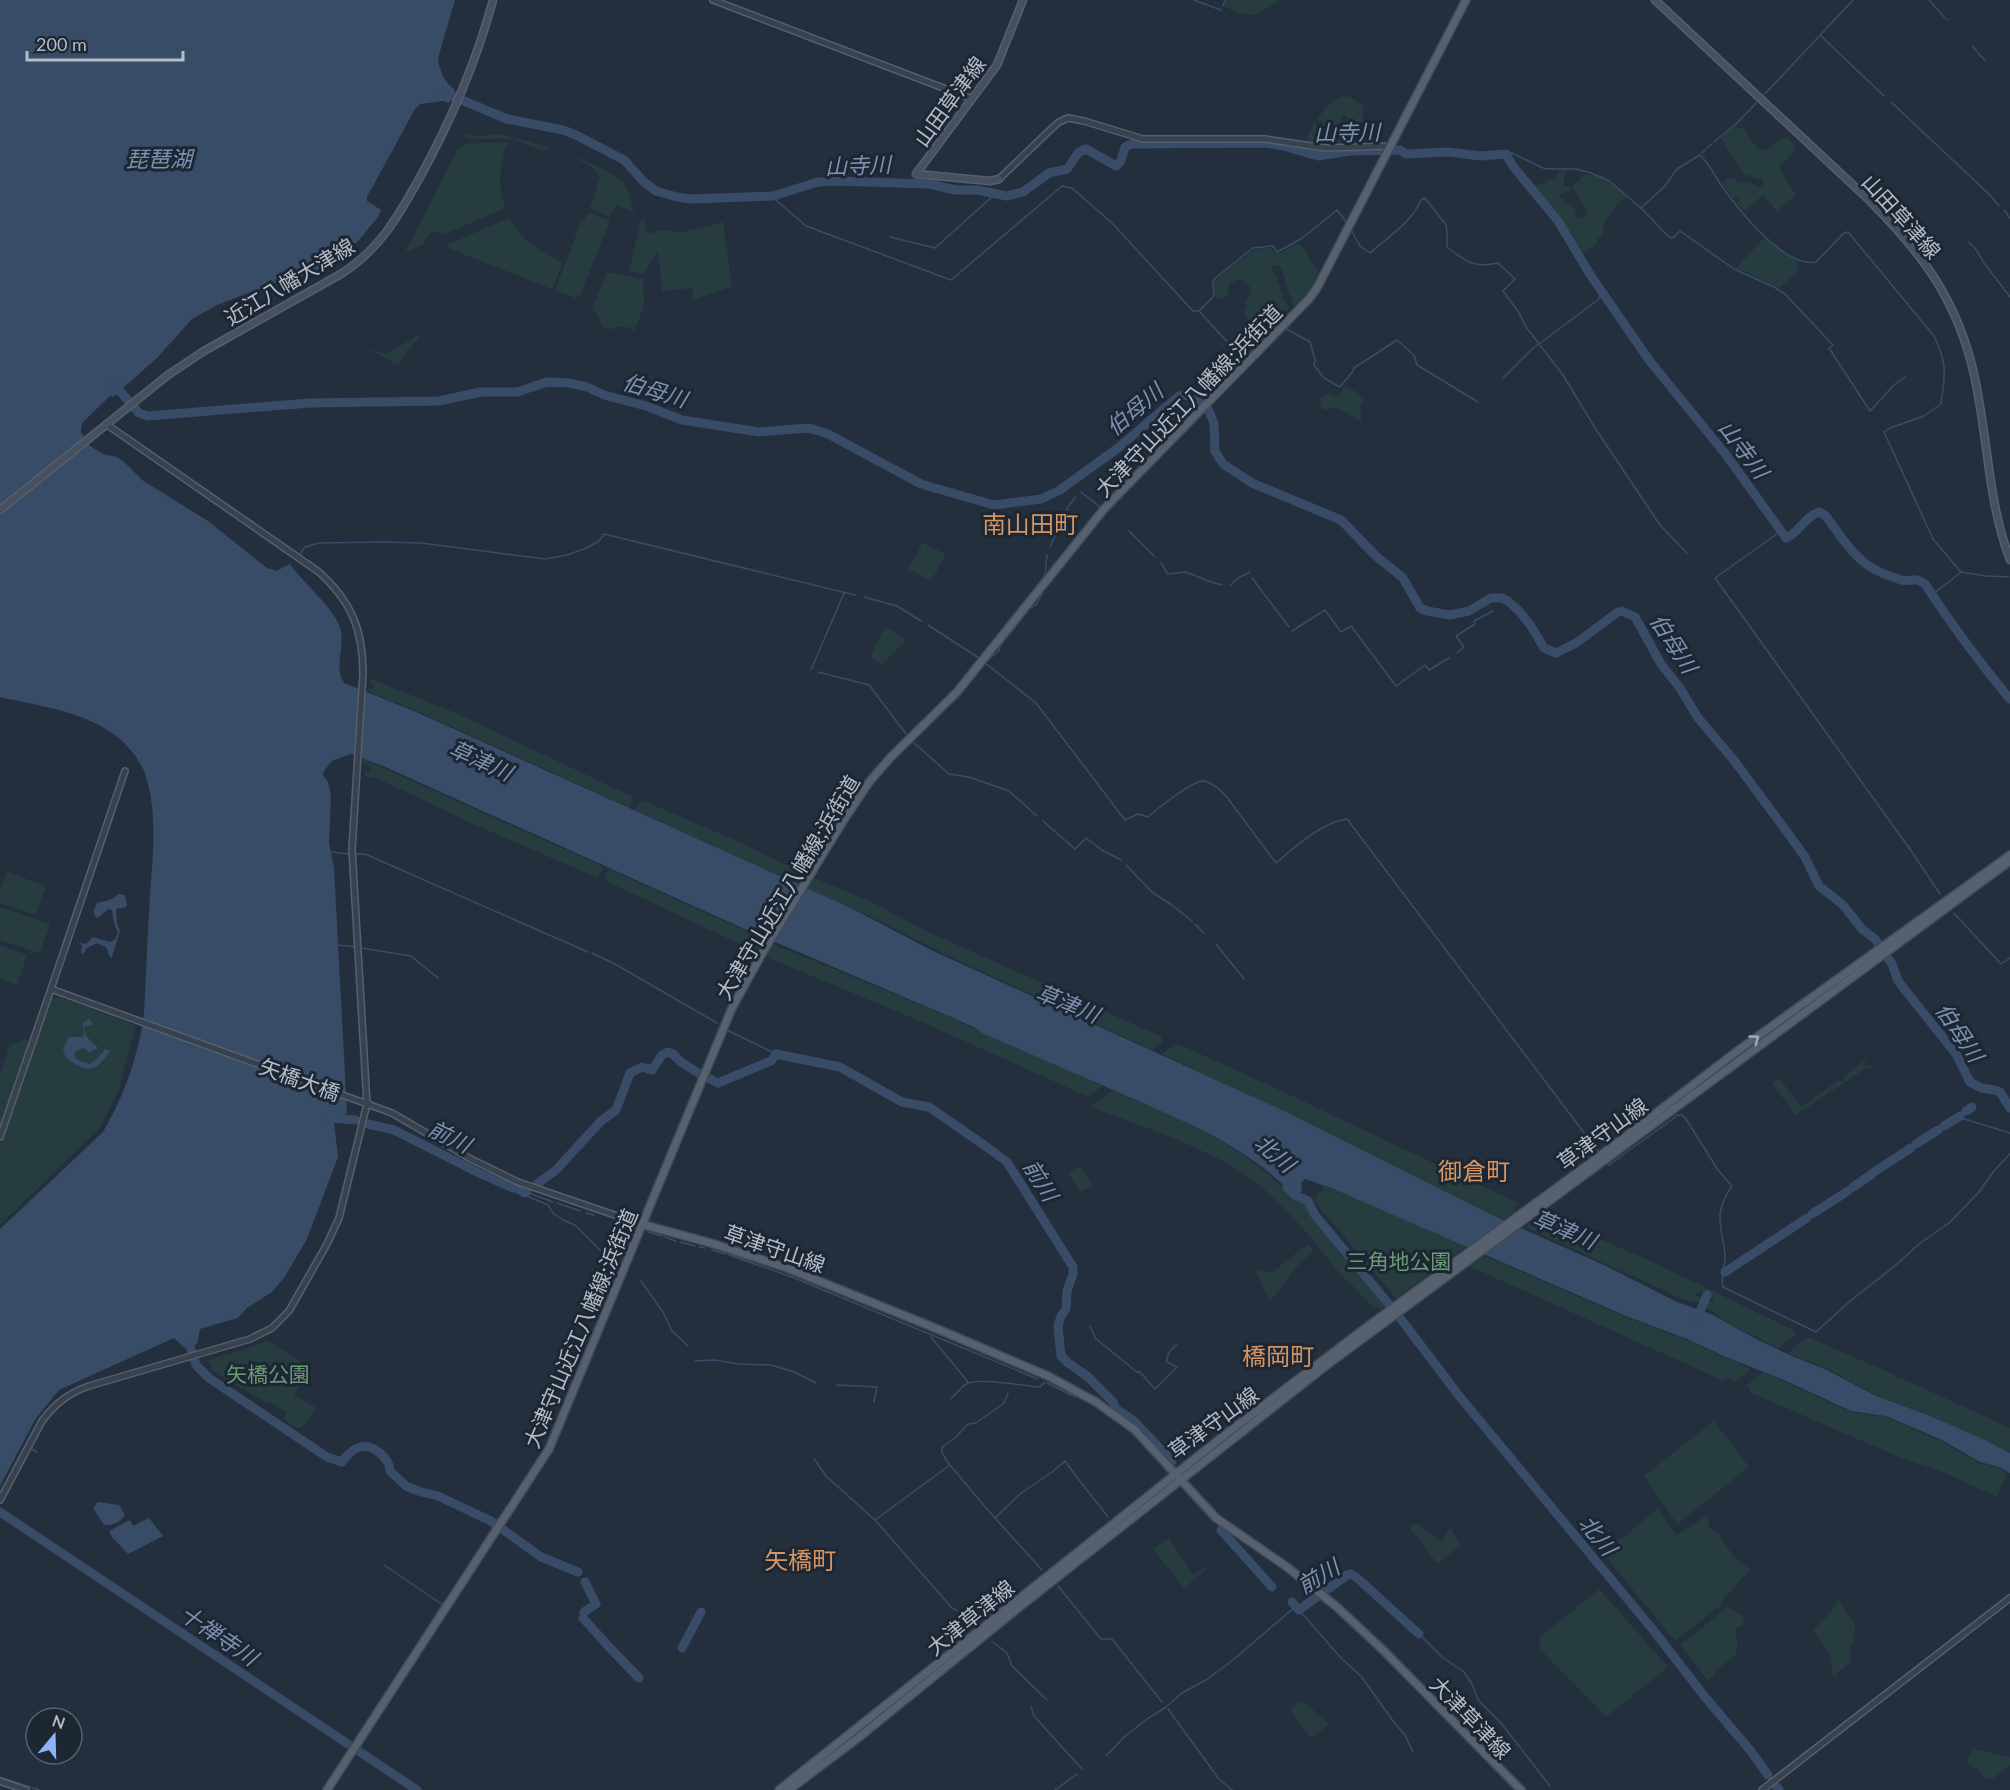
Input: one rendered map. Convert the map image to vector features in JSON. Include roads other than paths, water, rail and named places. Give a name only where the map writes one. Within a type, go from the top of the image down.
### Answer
[{"type":"main road","name":"近江八幡大津線","points":[[0,510],[168,375],[204,351],[341,274],[368,254],[393,224],[433,154],[463,92],[493,0]]},
{"type":"main road","name":"山田草津線","points":[[999,179],[990,181],[916,174],[999,62],[1023,0]]},
{"type":"main road","name":"大津守山近江八幡線;浜街道","points":[[327,1790],[549,1449],[729,1015],[764,950],[859,795],[891,758],[957,692],[1102,511],[1286,324],[1313,293],[1466,0]]},
{"type":"main road","name":"山田草津線","points":[[1655,0],[1883,215],[1914,248],[1928,268],[1958,322],[1973,370],[1997,514],[2010,560]]},
{"type":"main road","name":"草津守山線","points":[[1901,938],[2010,855]]},
{"type":"main road","name":"草津守山線","points":[[642,1224],[711,1243],[787,1268],[935,1328],[1063,1384],[1125,1421],[1178,1477],[1378,1322],[1891,945],[2010,861]]},
{"type":"main road","name":"大津草津線","points":[[779,1790],[1178,1477]]},
{"type":"main road","name":"大津草津線","points":[[789,1790],[858,1738],[1178,1477]]},
{"type":"main road","name":"大津草津線","points":[[1178,1477],[1216,1518],[1287,1567],[1337,1607],[1414,1681],[1521,1790]]},
{"type":"street","points":[[713,0],[972,99]]},
{"type":"street","points":[[999,179],[1059,122],[1068,118],[1143,139],[1265,139],[1325,148],[1390,146]]},
{"type":"street","points":[[0,1500],[42,1422],[50,1410],[63,1398],[89,1386],[258,1335],[277,1323],[294,1304],[336,1227],[366,1116],[352,857],[363,681],[359,630],[351,610],[330,582],[106,424]]},
{"type":"street","points":[[0,1137],[125,771]]},
{"type":"street","name":"矢橋大橋","points":[[51,989],[392,1113],[471,1159],[525,1185],[642,1224]]},
{"type":"street","points":[[1762,1790],[2010,1598]]},
{"type":"street","points":[[0,1781],[26,1790]]},
{"type":"water","name":"琵琶湖","points":[[0,0],[455,0],[438,58],[443,76],[455,90],[449,103],[443,101],[420,104],[415,109],[367,197],[367,201],[381,210],[358,241],[330,265],[305,276],[291,277],[217,305],[192,319],[157,358],[113,397],[111,395],[82,423],[81,432],[90,446],[103,454],[123,461],[142,480],[208,521],[267,568],[276,571],[290,564],[331,611],[340,627],[342,641],[339,663],[344,683],[414,711],[851,908],[931,950],[1284,1111],[1494,1216],[1606,1266],[1677,1302],[1711,1314],[1756,1339],[1827,1370],[1876,1396],[1928,1415],[1985,1440],[2010,1453],[2010,1473],[1999,1467],[1980,1462],[1942,1440],[1886,1416],[1851,1411],[1786,1381],[1626,1316],[1329,1187],[1305,1179],[1301,1183],[1302,1191],[1294,1196],[1259,1164],[1219,1139],[1177,1118],[982,1033],[974,1027],[749,931],[383,766],[351,754],[332,761],[323,775],[328,782],[331,795],[329,842],[334,868],[347,1113],[334,1122],[338,1157],[307,1239],[284,1278],[272,1292],[247,1308],[238,1318],[200,1329],[197,1344],[185,1348],[174,1338],[59,1390],[36,1418],[0,1486],[0,1229],[103,1132],[124,1090],[138,1044],[144,1013],[153,812],[143,768],[120,739],[79,716],[0,697]]},
{"type":"water","points":[[119,894],[125,895],[127,905],[116,909],[120,931],[111,959],[106,947],[97,943],[87,948],[83,954],[81,953],[80,943],[86,944],[93,937],[110,942],[115,939],[118,932],[112,910],[108,909],[98,918],[94,915],[94,910],[97,903],[110,900]]},
{"type":"water","points":[[89,1019],[93,1024],[84,1027],[86,1036],[98,1048],[89,1053],[82,1048],[74,1053],[76,1058],[90,1064],[105,1049],[110,1051],[95,1067],[86,1068],[68,1059],[63,1049],[69,1037],[83,1037],[83,1023]]},
{"type":"water","points":[[98,1502],[119,1505],[125,1515],[116,1523],[104,1525],[93,1508]]},
{"type":"water","points":[[149,1518],[163,1536],[128,1554],[109,1531],[130,1520],[133,1526]]},
{"type":"waterway","points":[[1194,0],[1221,10]]},
{"type":"waterway","points":[[1223,6],[1225,0]]},
{"type":"waterway","points":[[1765,94],[1853,0]]},
{"type":"waterway","points":[[1929,0],[1945,18]]},
{"type":"waterway","points":[[1821,36],[1884,96]]},
{"type":"waterway","points":[[1972,46],[1977,51]]},
{"type":"waterway","points":[[1978,53],[1985,60]]},
{"type":"waterway","name":"山寺川","points":[[440,94],[452,96],[507,119],[563,130],[576,135],[624,160],[645,183],[656,191],[692,199],[773,196],[818,182],[833,181],[929,184],[955,190],[977,190],[1007,196],[1023,192],[1049,173],[1067,169],[1079,152],[1086,149],[1116,166],[1121,161],[1125,147],[1131,144],[1266,143],[1318,156],[1350,151],[1400,150],[1406,154],[1448,152],[1481,156],[1506,154],[1512,165],[1558,221],[1591,276],[1649,360],[1727,456],[1786,538],[1809,517],[1819,512],[1825,515],[1852,551],[1872,568],[1902,580],[1921,581],[2010,699]]},
{"type":"waterway","points":[[1891,102],[1999,206]]},
{"type":"waterway","points":[[1714,142],[1756,103]]},
{"type":"waterway","points":[[1707,148],[1712,144]]},
{"type":"waterway","points":[[1702,153],[1705,150]]},
{"type":"waterway","points":[[1506,154],[1512,153],[1543,168],[1576,169],[1608,180],[1641,208],[1669,237],[1673,238],[1680,231],[1734,269],[1785,294],[1833,345],[1829,348],[1870,411],[1894,385],[1905,377]]},
{"type":"waterway","points":[[1641,208],[1665,186],[1677,169],[1700,155],[1728,195],[1750,221],[1763,235],[1790,256],[1804,262],[1816,262],[1844,233],[1848,232],[1934,336],[1942,355],[1944,370],[1941,404],[1924,416],[1884,432],[1933,539],[1961,572],[1932,595]]},
{"type":"waterway","points":[[775,195],[777,201],[806,226],[951,280],[1062,186],[1072,188],[1113,224],[1193,311],[1199,311],[1214,296],[1214,279],[1253,248],[1273,246],[1277,252],[1301,239],[1337,210],[1347,223]]},
{"type":"waterway","points":[[890,237],[935,248],[995,194]]},
{"type":"waterway","points":[[1351,230],[1360,246],[1370,253],[1406,222],[1421,200],[1425,198],[1446,225],[1447,247],[1460,257],[1476,264],[1498,263],[1515,279],[1503,291],[1518,311],[1526,327],[1563,375],[1597,431],[1660,525],[1687,553]]},
{"type":"waterway","points":[[2004,210],[2010,218]]},
{"type":"waterway","points":[[1968,242],[1975,248],[2010,297]]},
{"type":"waterway","points":[[1503,378],[1531,350],[1599,299],[1601,289]]},
{"type":"waterway","points":[[1199,311],[1231,346],[1253,329],[1271,321],[1280,326]]},
{"type":"waterway","points":[[1285,328],[1310,342],[1315,360],[1314,365],[1324,378],[1340,387],[1354,368],[1397,340],[1414,355],[1417,365],[1478,402]]},
{"type":"waterway","name":"伯母川","points":[[110,387],[120,391],[139,413],[148,416],[310,403],[439,401],[481,392],[517,392],[547,382],[569,383],[646,406],[682,420],[759,432],[809,428],[828,434],[921,484],[994,505],[1041,499],[1060,490],[1118,448],[1179,396],[1190,396],[1208,409],[1214,423],[1215,451],[1223,464],[1252,483],[1341,520],[1376,556],[1403,578],[1420,608],[1450,615],[1469,611],[1491,598],[1502,598],[1520,612],[1544,648],[1556,653],[1576,643],[1618,612],[1622,611],[1635,617],[1661,664],[1680,688],[1698,718],[1733,759],[1805,857],[1819,886],[1843,905],[1862,929],[1875,939],[1892,964],[1898,981],[1956,1054],[1970,1082],[1981,1088],[2000,1092],[2010,1108]]},
{"type":"waterway","points":[[1081,492],[1100,507]]},
{"type":"waterway","points":[[1050,547],[1068,507],[1076,496]]},
{"type":"waterway","points":[[1129,531],[1155,557]]},
{"type":"waterway","points":[[299,555],[305,547],[319,543],[384,542],[421,543],[545,559],[584,549],[599,541],[604,534],[855,595]]},
{"type":"waterway","points":[[1777,534],[1715,578],[1940,894]]},
{"type":"waterway","points":[[1045,575],[1047,555]]},
{"type":"waterway","points":[[1161,563],[1168,574],[1186,572],[1222,585]]},
{"type":"waterway","points":[[1231,585],[1238,578],[1250,572]]},
{"type":"waterway","points":[[1961,572],[2009,577]]},
{"type":"waterway","points":[[1252,578],[1289,627]]},
{"type":"waterway","points":[[985,662],[999,651],[1000,646],[1030,608],[1036,605],[1045,588]]},
{"type":"waterway","points":[[811,670],[844,593]]},
{"type":"waterway","points":[[864,597],[897,606],[921,621]]},
{"type":"waterway","points":[[1292,631],[1325,610],[1341,632],[1351,626],[1396,686],[1425,665],[1429,670],[1449,658]]},
{"type":"waterway","points":[[1457,653],[1464,647],[1456,636],[1475,624],[1474,621],[1493,611]]},
{"type":"waterway","points":[[928,625],[979,658]]},
{"type":"waterway","points":[[985,663],[1036,703],[1125,820],[1138,814],[1148,817],[1175,796],[1203,781],[1216,787],[1226,796],[1276,863],[1318,830],[1347,819],[1600,1154]]},
{"type":"waterway","points":[[818,672],[869,685],[906,734]]},
{"type":"waterway","points":[[913,742],[949,774],[969,777],[1009,791],[1037,816]]},
{"type":"waterway","points":[[1043,821],[1075,849],[1086,838],[1121,860]]},
{"type":"waterway","points":[[331,852],[350,854]]},
{"type":"waterway","points":[[354,854],[365,854],[588,952]]},
{"type":"waterway","points":[[1126,865],[1153,893],[1192,921]]},
{"type":"waterway","points":[[1954,913],[2001,964],[2010,958]]},
{"type":"waterway","points":[[1195,924],[1204,933]]},
{"type":"waterway","points":[[1216,944],[1244,979]]},
{"type":"waterway","points":[[337,945],[356,947]]},
{"type":"waterway","points":[[361,948],[411,956],[438,978]]},
{"type":"waterway","points":[[592,953],[717,1023]]},
{"type":"waterway","points":[[727,1030],[776,1054]]},
{"type":"waterway","name":"前川","points":[[537,1184],[556,1170],[601,1121],[616,1110],[630,1073],[642,1067],[652,1070],[662,1055],[668,1052],[700,1074]]},
{"type":"waterway","name":"前川","points":[[706,1077],[718,1083],[771,1061],[776,1054],[840,1067],[902,1102],[929,1107],[1007,1162],[1073,1267],[1067,1291],[1066,1309],[1058,1326],[1061,1356],[1087,1376],[1113,1402],[1116,1409],[1134,1421],[1172,1461]]},
{"type":"waterway","points":[[1966,1111],[1972,1107]]},
{"type":"waterway","points":[[1606,1163],[1609,1165],[1678,1115],[1682,1115],[1718,1170],[1732,1186],[1720,1213],[1725,1255],[1723,1287],[1816,1332],[1919,1244],[1949,1223],[1979,1192],[2010,1154]]},
{"type":"waterway","points":[[1944,1126],[1960,1116]]},
{"type":"waterway","points":[[1958,1117],[2010,1133]]},
{"type":"waterway","name":"前川","points":[[329,1118],[356,1120]]},
{"type":"waterway","name":"前川","points":[[368,1124],[394,1130],[513,1188]]},
{"type":"waterway","points":[[1916,1144],[1938,1130]]},
{"type":"waterway","points":[[1874,1172],[1911,1148]]},
{"type":"waterway","points":[[1853,1187],[1872,1174]]},
{"type":"waterway","name":"北川","points":[[1287,1187],[1295,1195],[1308,1201],[1315,1215],[1397,1314]]},
{"type":"waterway","name":"前川","points":[[519,1190],[525,1193],[527,1191]]},
{"type":"waterway","points":[[1812,1214],[1848,1191]]},
{"type":"waterway","points":[[526,1192],[553,1202]]},
{"type":"waterway","points":[[525,1193],[548,1205],[554,1214],[575,1225],[606,1256]]},
{"type":"waterway","points":[[557,1203],[580,1211]]},
{"type":"waterway","points":[[586,1213],[594,1215]]},
{"type":"waterway","points":[[1725,1272],[1807,1218]]},
{"type":"waterway","points":[[648,1232],[662,1236]]},
{"type":"waterway","points":[[665,1237],[676,1241]]},
{"type":"waterway","points":[[680,1242],[695,1246]]},
{"type":"waterway","points":[[699,1247],[705,1248]]},
{"type":"waterway","points":[[712,1250],[726,1254]]},
{"type":"waterway","points":[[729,1255],[792,1277],[1038,1379]]},
{"type":"waterway","points":[[641,1281],[663,1312],[672,1331],[688,1346]]},
{"type":"waterway","points":[[1696,1321],[1707,1295]]},
{"type":"waterway","name":"北川","points":[[1400,1318],[1460,1397],[1654,1631],[1768,1775]]},
{"type":"waterway","points":[[1090,1326],[1096,1339],[1138,1373],[1139,1371],[1155,1389],[1177,1367],[1167,1362],[1167,1356],[1177,1344]]},
{"type":"waterway","points":[[932,1334],[931,1337],[968,1382]]},
{"type":"waterway","points":[[190,1346],[196,1365],[209,1378],[327,1457],[342,1462],[357,1448],[370,1447],[384,1457],[390,1471],[406,1486],[438,1496],[491,1521],[541,1557],[578,1572]]},
{"type":"waterway","points":[[695,1361],[715,1360],[739,1364],[771,1365],[794,1372],[816,1383]]},
{"type":"waterway","points":[[950,1399],[968,1383],[993,1382],[1040,1387],[1045,1382]]},
{"type":"waterway","points":[[1047,1383],[1075,1397]]},
{"type":"waterway","points":[[837,1385],[877,1387],[874,1402]]},
{"type":"waterway","points":[[949,1464],[942,1453],[942,1447],[968,1424],[976,1423],[1004,1403],[1008,1393]]},
{"type":"waterway","name":"前川","points":[[1110,1407],[1116,1409]]},
{"type":"waterway","points":[[30,1448],[37,1452]]},
{"type":"waterway","points":[[814,1459],[826,1476],[875,1520],[952,1608],[965,1614],[971,1620]]},
{"type":"waterway","points":[[996,1517],[1020,1494],[1065,1461],[1108,1517]]},
{"type":"waterway","points":[[875,1520],[950,1465],[1042,1570]]},
{"type":"waterway","name":"十禅寺川","points":[[0,1512],[417,1790]]},
{"type":"waterway","name":"前川","points":[[1221,1530],[1272,1587]]},
{"type":"waterway","points":[[384,1565],[443,1605]]},
{"type":"waterway","name":"前川","points":[[1292,1602],[1299,1610],[1351,1574],[1419,1634]]},
{"type":"waterway","points":[[584,1612],[596,1604],[585,1582]]},
{"type":"waterway","points":[[1058,1586],[1101,1639],[1112,1639],[1162,1702]]},
{"type":"waterway","points":[[1106,1756],[1124,1737],[1182,1693],[1206,1680],[1233,1660],[1296,1606]]},
{"type":"waterway","points":[[1299,1610],[1342,1659],[1361,1676],[1405,1735],[1413,1752]]},
{"type":"waterway","points":[[682,1648],[701,1612]]},
{"type":"waterway","points":[[583,1618],[639,1678]]},
{"type":"waterway","points":[[1419,1634],[1442,1657],[1464,1672],[1478,1700],[1501,1723],[1550,1786]]},
{"type":"waterway","points":[[993,1642],[1007,1653],[1012,1666],[1047,1700]]},
{"type":"waterway","points":[[1031,1707],[1034,1716],[1082,1769]]},
{"type":"waterway","points":[[1168,1709],[1219,1779],[1232,1790]]},
{"type":"waterway","points":[[1055,1790],[1077,1774]]},
{"type":"waterway","points":[[0,1777],[39,1790]]},
{"type":"waterway","points":[[0,1785],[16,1790]]},
{"type":"waterway","name":"北川","points":[[1776,1786],[1779,1790]]},
{"type":"district","name":"南山田町","points":[[1030,523]]},
{"type":"district","name":"御倉町","points":[[1474,1170]]},
{"type":"district","name":"橋岡町","points":[[1278,1355]]},
{"type":"district","name":"矢橋町","points":[[800,1559]]},
{"type":"water label","name":"草津川","points":[[481,760]]},
{"type":"water label","name":"草津川","points":[[1068,1003]]},
{"type":"water label","name":"草津川","points":[[1565,1229]]},
{"type":"park label","name":"三角地公園","points":[[1399,1260]]},
{"type":"park label","name":"矢橋公園","points":[[268,1373]]}]
